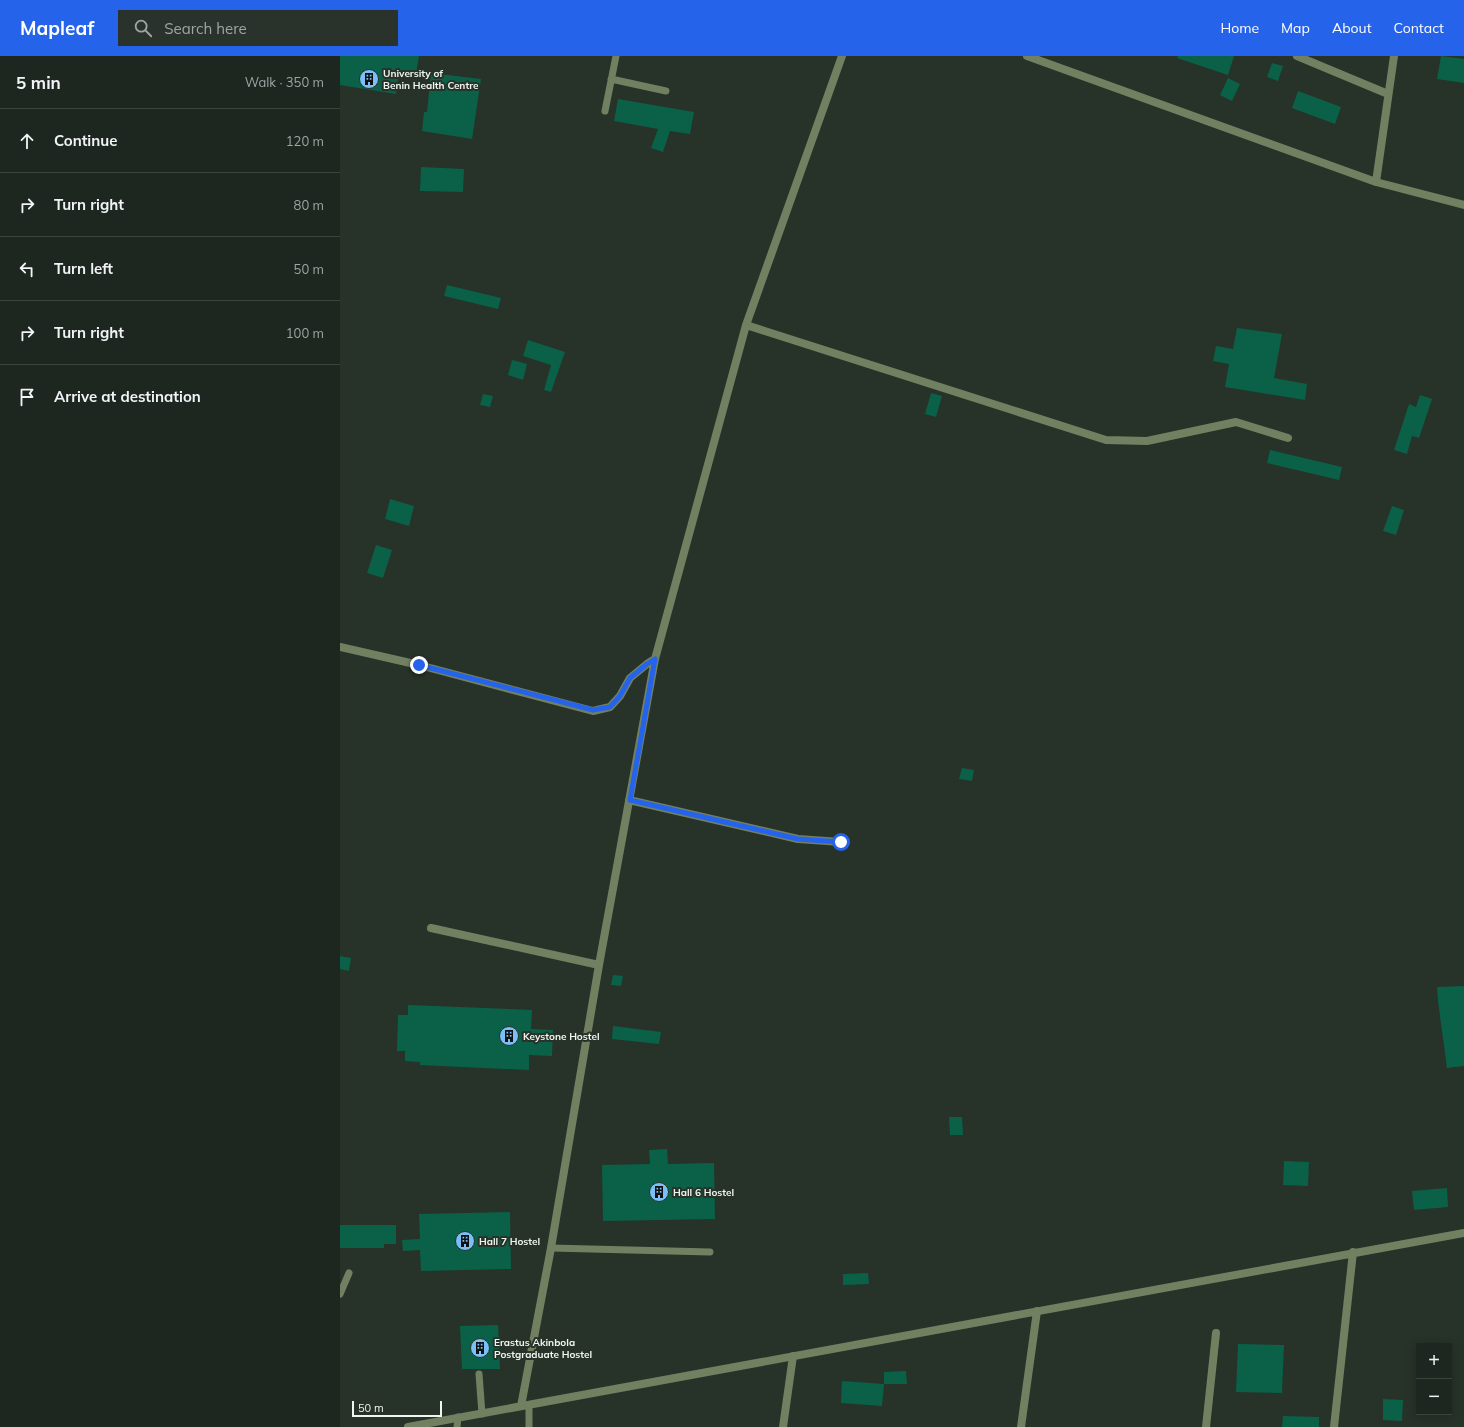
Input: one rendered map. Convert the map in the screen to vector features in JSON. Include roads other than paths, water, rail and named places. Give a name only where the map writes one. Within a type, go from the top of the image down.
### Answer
[{"type":"street","points":[[525,1406],[599,965],[655,659],[746,325],[842,56]]},
{"type":"street","points":[[1027,56],[1376,182],[1464,204]]},
{"type":"street","points":[[1297,56],[1388,94]]},
{"type":"street","points":[[1376,182],[1394,56]]},
{"type":"street","points":[[746,325],[1106,440],[1147,441],[1236,422],[1288,438]]},
{"type":"street","points":[[340,647],[419,665],[593,710],[610,707],[620,696],[630,678],[655,659]]},
{"type":"street","points":[[630,800],[798,839],[841,842]]},
{"type":"street","points":[[431,928],[599,965]]},
{"type":"street","points":[[408,1427],[1353,1252],[1464,1233]]},
{"type":"street","points":[[1334,1427],[1353,1252]]},
{"type":"street","points":[[1020,1427],[1037,1311]]},
{"type":"street","points":[[1206,1427],[1216,1333]]},
{"type":"street","points":[[783,1427],[793,1356]]},
{"type":"lane","points":[[605,111],[616,56]]},
{"type":"lane","points":[[612,79],[666,90]]},
{"type":"lane","points":[[551,1248],[710,1252]]},
{"type":"lane","points":[[340,1294],[349,1274]]},
{"type":"lane","points":[[479,1374],[482,1414]]},
{"type":"lane","points":[[525,1406],[529,1427]]},
{"type":"lane","points":[[457,1427],[458,1417]]},
{"type":"place","name":"University of Benin Health Centre","points":[[369,79]]},
{"type":"place","name":"Keystone Hostel","points":[[509,1036]]},
{"type":"place","name":"Hall 6 Hostel","points":[[659,1192]]},
{"type":"place","name":"Hall 7 Hostel","points":[[465,1241]]},
{"type":"place","name":"Erastus Akinbola Postgraduate Hostel","points":[[480,1348]]}]
